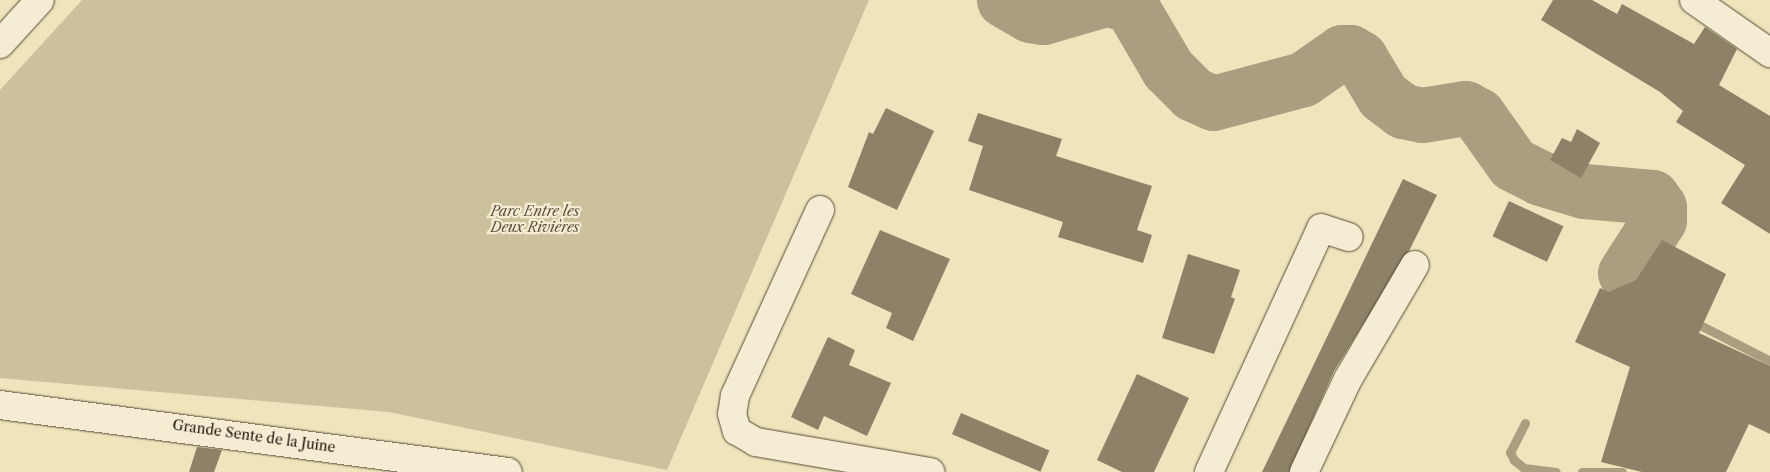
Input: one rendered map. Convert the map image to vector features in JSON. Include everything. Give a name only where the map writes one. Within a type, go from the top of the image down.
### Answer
[{"type":"street","points":[[0,44],[40,0]]},
{"type":"street","points":[[1694,0],[1770,53]]},
{"type":"street","points":[[820,210],[735,396],[732,414],[737,431],[756,442],[867,463],[920,470]]},
{"type":"street","points":[[1209,472],[1321,228],[1349,237]]},
{"type":"street","points":[[1304,472],[1348,378],[1415,265]]},
{"type":"street","name":"Grande Sente de la Juine","points":[[0,405],[508,472]]},
{"type":"green space","name":"Parc Entre les Deux Rivières","points":[[82,0],[869,0],[667,470],[389,412],[0,378],[0,90]]},
{"type":"building","points":[[1553,0],[1592,0],[1617,14],[1622,4],[1694,44],[1705,27],[1737,49],[1719,85],[1770,116],[1770,234],[1721,203],[1745,165],[1676,122],[1683,111],[1660,92],[1541,20]]},
{"type":"building","points":[[886,108],[934,131],[897,210],[848,187],[869,132],[873,134]]},
{"type":"building","points":[[978,113],[1062,139],[1056,156],[1152,186],[1137,230],[1152,235],[1143,263],[1058,237],[1063,222],[969,190],[983,146],[968,141]]},
{"type":"building","points":[[1577,129],[1600,143],[1581,178],[1550,160],[1562,138],[1571,142]]},
{"type":"building","points":[[1403,179],[1437,195],[1409,251],[1334,371],[1289,472],[1262,472]]},
{"type":"building","points":[[1509,201],[1563,226],[1547,262],[1493,236]]},
{"type":"building","points":[[880,230],[950,259],[913,341],[886,328],[892,313],[851,294]]},
{"type":"building","points":[[1662,240],[1726,274],[1699,333],[1770,366],[1770,434],[1749,424],[1726,472],[1642,472],[1601,462],[1630,367],[1575,342],[1600,288],[1609,292],[1636,280]]},
{"type":"building","points":[[1188,254],[1240,270],[1231,297],[1235,299],[1214,354],[1162,338]]},
{"type":"building","points":[[828,337],[855,350],[849,365],[891,383],[867,436],[824,416],[818,430],[791,417]]},
{"type":"building","points":[[1137,374],[1189,398],[1154,472],[1122,472],[1097,460]]},
{"type":"building","points":[[961,413],[1049,451],[1040,472],[952,434]]},
{"type":"building","points":[[197,447],[222,450],[214,472],[189,472]]},
{"type":"waterway","points":[[1004,0],[1030,15],[1043,17],[1102,0]]},
{"type":"waterway","points":[[1113,0],[1131,6],[1168,69],[1193,94],[1213,103],[1303,79],[1342,52],[1350,52],[1360,58],[1383,96],[1403,111],[1422,115],[1465,108],[1478,115],[1513,164],[1540,178],[1584,191],[1652,197],[1659,207],[1659,220],[1625,273]]},
{"type":"waterway","points":[[1625,273],[1637,291]]},
{"type":"waterway","points":[[1692,321],[1770,361]]},
{"type":"waterway","points":[[1525,423],[1510,452],[1514,460],[1524,468],[1556,472]]},
{"type":"waterway","points":[[1582,472],[1622,472]]}]
